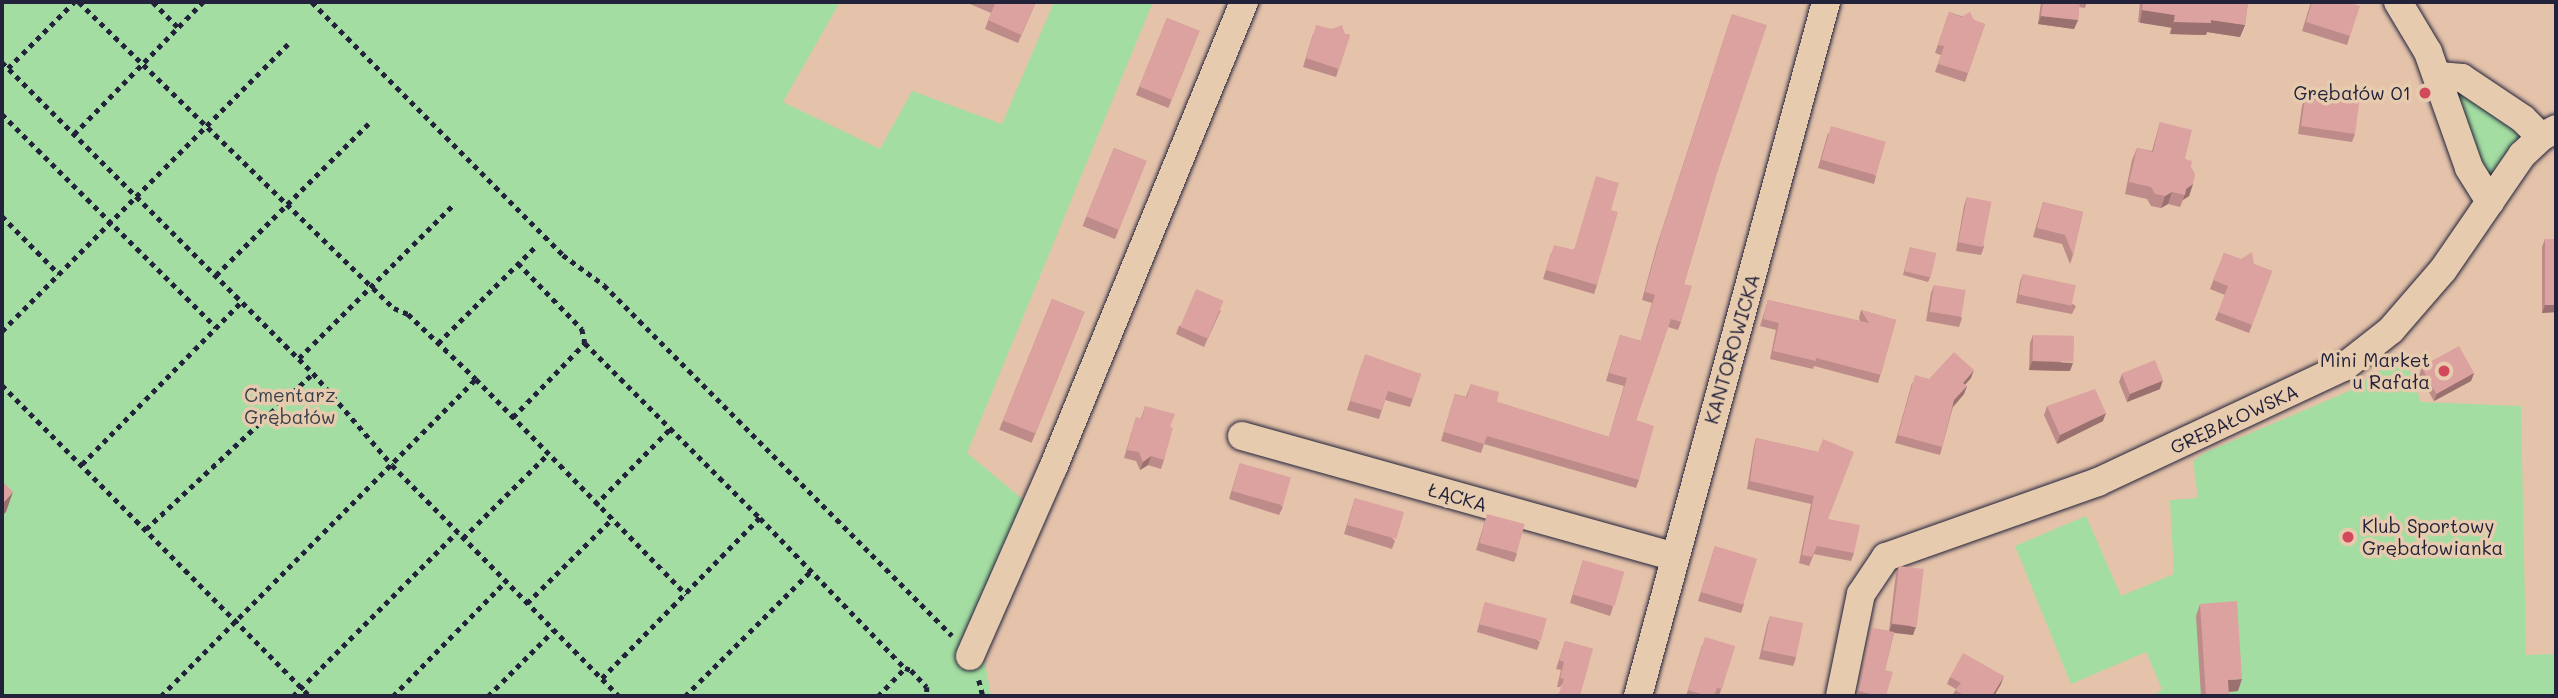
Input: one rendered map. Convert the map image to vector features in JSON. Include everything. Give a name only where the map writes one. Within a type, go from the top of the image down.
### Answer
[{"type":"street","points":[[970,656],[1244,2]]},
{"type":"street","name":"KANTOROWICKA","points":[[1638,696],[1826,2]]},
{"type":"street","points":[[2398,2],[2439,76],[2469,169],[2490,202]]},
{"type":"street","points":[[2439,76],[2462,78],[2549,133]]},
{"type":"street","name":"GRĘBAŁOWSKA","points":[[1840,696],[1861,594],[1886,557],[2098,482],[2344,367],[2400,320],[2443,270],[2522,155],[2549,133]]},
{"type":"street","name":"ŁĄCKA","points":[[1242,436],[1674,557]]},
{"type":"path","points":[[8,68],[76,2],[371,285],[476,379],[595,505],[686,594]]},
{"type":"path","points":[[153,2],[178,27]]},
{"type":"path","points":[[74,134],[203,2]]},
{"type":"path","points":[[312,2],[563,255],[604,285],[970,656],[983,696]]},
{"type":"path","points":[[2,331],[288,44]]},
{"type":"path","points":[[2,62],[299,358],[392,465],[619,696]]},
{"type":"path","points":[[2,114],[216,327]]},
{"type":"path","points":[[216,275],[370,122]]},
{"type":"path","points":[[299,358],[454,204]]},
{"type":"path","points":[[2,216],[59,274]]},
{"type":"path","points":[[438,343],[535,247]]},
{"type":"path","points":[[518,263],[582,329],[585,343],[905,668],[911,670],[927,687],[927,696]]},
{"type":"path","points":[[82,464],[242,301]]},
{"type":"path","points":[[513,417],[585,343]]},
{"type":"path","points":[[146,529],[313,373]]},
{"type":"path","points":[[161,696],[476,379]]},
{"type":"path","points":[[2,385],[310,696]]},
{"type":"path","points":[[595,505],[671,428]]},
{"type":"path","points":[[463,538],[547,455]]},
{"type":"path","points":[[602,679],[760,518]]},
{"type":"path","points":[[527,603],[611,520]]},
{"type":"path","points":[[293,696],[457,532]]},
{"type":"path","points":[[685,696],[811,571]]},
{"type":"path","points":[[393,696],[506,581]]},
{"type":"path","points":[[488,696],[554,630]]},
{"type":"path","points":[[878,696],[905,668]]},
{"type":"green space","name":"Cmentarz Grębałów","points":[[2,2],[840,2],[783,102],[880,149],[912,91],[1002,124],[1054,2],[1153,2],[967,453],[1026,502],[962,637],[985,662],[991,696],[2,696]]},
{"type":"green space","points":[[2462,92],[2521,132],[2518,141],[2494,174],[2487,175],[2484,171],[2459,96]]},
{"type":"green space","name":"Klub Sportowy Grębałowianka","points":[[2404,355],[2421,402],[2521,406],[2526,655],[2556,654],[2556,696],[2154,696],[2162,689],[2146,652],[2071,684],[2015,546],[2086,516],[2121,596],[2174,574],[2170,500],[2198,498],[2193,461],[2204,453],[2349,391]]},
{"type":"building","points":[[989,2],[1036,2],[1021,35],[988,20],[995,4]]},
{"type":"building","points":[[2043,2],[2080,2],[2078,20],[2041,16]]},
{"type":"building","points":[[2143,2],[2248,2],[2245,25],[2211,20],[2211,23],[2174,22],[2175,15],[2142,10]]},
{"type":"building","points":[[2312,2],[2346,2],[2360,6],[2350,36],[2306,22]]},
{"type":"building","points":[[1949,12],[1961,17],[1970,12],[1974,20],[1985,24],[1968,73],[1938,64],[1944,46],[1938,45]]},
{"type":"building","points":[[1732,14],[1767,25],[1715,179],[1684,284],[1692,286],[1681,322],[1671,319],[1636,420],[1654,426],[1639,480],[1487,436],[1484,444],[1444,432],[1455,394],[1467,398],[1471,384],[1499,392],[1497,402],[1609,437],[1627,378],[1609,373],[1620,335],[1641,341],[1655,295],[1645,292],[1660,237]]},
{"type":"building","points":[[1167,18],[1199,31],[1172,100],[1139,87]]},
{"type":"building","points":[[1316,25],[1332,29],[1342,25],[1345,34],[1350,35],[1339,69],[1306,58]]},
{"type":"building","points":[[2325,92],[2360,97],[2355,134],[2301,126],[2305,98],[2324,101]]},
{"type":"building","points":[[2160,122],[2192,130],[2185,159],[2192,161],[2191,167],[2195,174],[2193,184],[2186,189],[2185,195],[2172,192],[2165,196],[2155,194],[2151,187],[2129,182],[2137,148],[2153,152]]},
{"type":"building","points":[[1831,126],[1886,142],[1876,175],[1821,160]]},
{"type":"building","points":[[1114,148],[1146,161],[1119,230],[1086,217]]},
{"type":"building","points":[[1596,176],[1619,183],[1611,210],[1618,212],[1597,285],[1546,270],[1554,245],[1574,250]]},
{"type":"building","points":[[1967,197],[1992,202],[1983,247],[1958,242]]},
{"type":"building","points":[[2043,202],[2083,212],[2073,255],[2065,235],[2037,228]]},
{"type":"building","points":[[2545,239],[2556,239],[2556,305],[2545,305]]},
{"type":"building","points":[[1910,247],[1936,253],[1931,277],[1904,271]]},
{"type":"building","points":[[2252,252],[2254,264],[2272,271],[2252,325],[2218,312],[2228,286],[2213,280],[2224,253],[2241,259]]},
{"type":"building","points":[[2023,274],[2076,285],[2071,306],[2019,295]]},
{"type":"building","points":[[1934,285],[1966,290],[1961,317],[1930,312]]},
{"type":"building","points":[[1196,289],[1224,301],[1208,338],[1180,327]]},
{"type":"building","points":[[1052,299],[1084,312],[1035,434],[1003,420]]},
{"type":"building","points":[[1768,300],[1869,323],[1861,310],[1896,320],[1881,375],[1816,358],[1816,361],[1773,351],[1779,323],[1763,319]]},
{"type":"building","points":[[2033,335],[2074,336],[2074,362],[2033,361]]},
{"type":"building","points":[[2459,346],[2474,373],[2436,394],[2421,367]]},
{"type":"building","points":[[1954,352],[1974,370],[1963,383],[1967,386],[1954,400],[1942,447],[1898,435],[1915,375],[1929,379]]},
{"type":"building","points":[[1365,354],[1421,374],[1413,399],[1388,391],[1382,410],[1350,401]]},
{"type":"building","points":[[2155,360],[2163,380],[2130,394],[2122,373]]},
{"type":"building","points":[[2095,389],[2106,413],[2060,435],[2047,406]]},
{"type":"building","points":[[1145,406],[1175,414],[1164,460],[1151,456],[1143,462],[1139,452],[1127,450],[1136,417],[1142,419]]},
{"type":"building","points":[[1756,438],[1818,452],[1823,439],[1854,452],[1828,519],[1860,525],[1854,553],[1817,546],[1812,557],[1802,555],[1814,496],[1750,481]]},
{"type":"building","points":[[1240,463],[1291,478],[1283,505],[1232,491]]},
{"type":"building","points":[[2,481],[13,492],[2,504]]},
{"type":"building","points":[[1355,498],[1404,512],[1396,539],[1347,525]]},
{"type":"building","points":[[1487,514],[1525,524],[1517,553],[1479,543]]},
{"type":"building","points":[[1715,546],[1757,559],[1743,605],[1701,592]]},
{"type":"building","points":[[1583,560],[1624,572],[1614,606],[1573,595]]},
{"type":"building","points":[[1899,566],[1924,569],[1917,627],[1892,624]]},
{"type":"building","points":[[2237,601],[2242,679],[2228,680],[2229,696],[2206,696],[2200,604]]},
{"type":"building","points":[[1485,602],[1547,619],[1541,641],[1479,624]]},
{"type":"building","points":[[1770,616],[1803,623],[1796,657],[1763,650]]},
{"type":"building","points":[[1872,628],[1894,632],[1885,670],[1893,672],[1886,696],[1859,691]]},
{"type":"building","points":[[1705,637],[1735,646],[1722,689],[1717,688],[1714,696],[1688,690]]},
{"type":"building","points":[[1565,641],[1593,649],[1580,696],[1558,696],[1564,679],[1560,678],[1564,662],[1559,660]]},
{"type":"building","points":[[1963,653],[2004,676],[1992,696],[1965,696],[1955,690],[1961,683],[1950,677]]},
{"type":"place","name":"Grębałów 01","points":[[2425,93]]},
{"type":"place","name":"Mini Market u Rafała","points":[[2444,371]]},
{"type":"place","name":"Klub Sportowy Grębałowianka","points":[[2348,537]]}]
